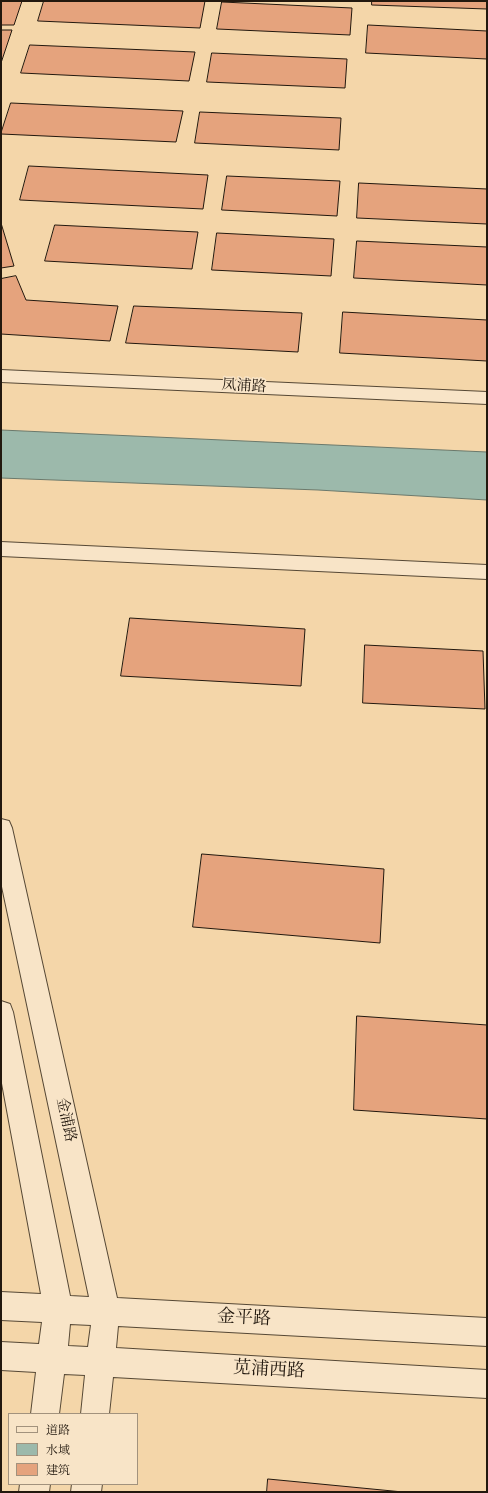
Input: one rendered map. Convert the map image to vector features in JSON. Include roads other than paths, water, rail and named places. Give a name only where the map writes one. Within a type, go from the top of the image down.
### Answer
[{"type":"street","name":"凤浦路","points":[[1,376],[487,398]]},
{"type":"street","name":"凤浦路","points":[[1,391],[487,413]]},
{"type":"street","points":[[1,549],[487,572]]},
{"type":"street","name":"金浦路","points":[[1,828],[106,1311],[95,1413]]},
{"type":"street","points":[[1,1012],[58,1308],[44,1413]]},
{"type":"street","name":"金平路","points":[[1,1306],[487,1332]]},
{"type":"street","points":[[1,1356],[52,1358]]},
{"type":"street","name":"苋浦西路","points":[[52,1358],[487,1384]]},
{"type":"water","points":[[1,430],[487,452],[487,500],[318,490],[1,478]]}]
